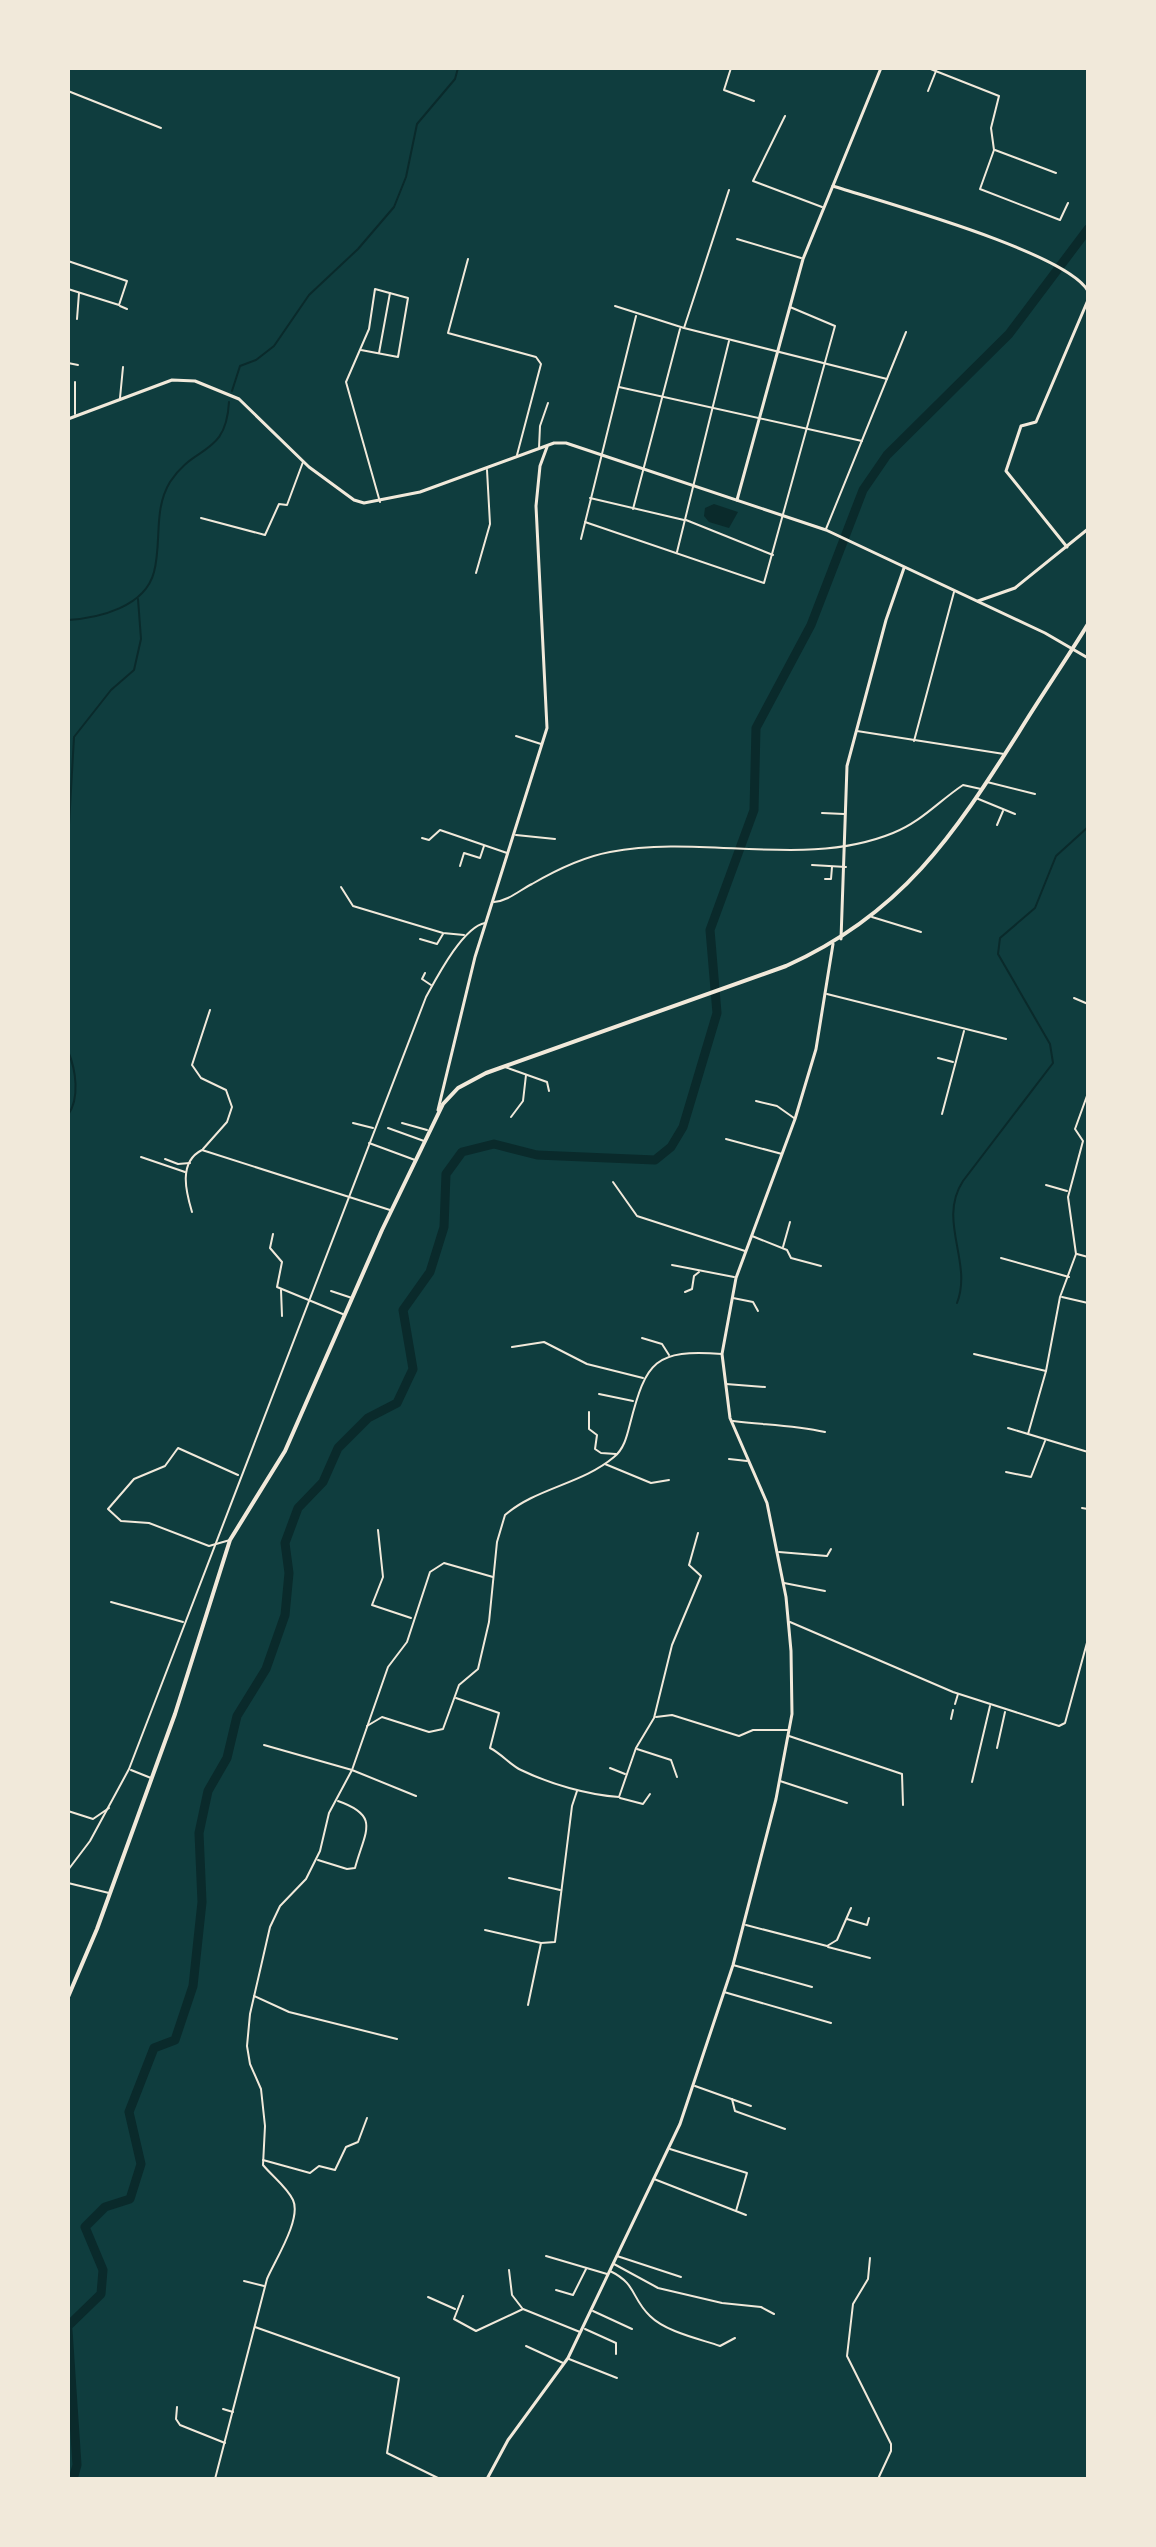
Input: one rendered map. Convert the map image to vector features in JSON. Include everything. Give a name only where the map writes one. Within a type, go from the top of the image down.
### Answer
[{"type":"highway","points":[[68,1997],[152,1779],[230,1540],[281,1460],[438,1112],[458,1088],[504,1066],[736,985],[833,944],[872,917],[926,865],[976,798],[1088,624]]},
{"type":"street","points":[[731,68],[724,90],[754,101]]},
{"type":"street","points":[[737,500],[803,259],[881,68]]},
{"type":"street","points":[[928,68],[999,96],[991,128],[994,150],[980,189],[1060,220],[1068,203]]},
{"type":"street","points":[[928,91],[936,71]]},
{"type":"street","points":[[68,91],[161,128]]},
{"type":"street","points":[[785,116],[753,181],[823,207]]},
{"type":"street","points":[[994,150],[1056,173]]},
{"type":"street","points":[[833,186],[930,217],[1049,262],[1074,277],[1088,291]]},
{"type":"street","points":[[633,509],[682,328],[729,190]]},
{"type":"street","points":[[737,239],[803,259]]},
{"type":"street","points":[[468,259],[448,333],[541,361],[517,457]]},
{"type":"street","points":[[68,261],[125,279],[119,305]]},
{"type":"street","points":[[361,350],[399,356],[409,300],[377,288],[373,291],[372,317],[346,382],[380,502]]},
{"type":"street","points":[[68,289],[127,309]]},
{"type":"street","points":[[77,319],[79,292]]},
{"type":"street","points":[[379,353],[390,292]]},
{"type":"street","points":[[1067,547],[1006,471],[1021,426],[1036,422],[1088,300]]},
{"type":"street","points":[[615,306],[682,328],[887,379]]},
{"type":"street","points":[[585,522],[764,583],[835,326],[789,306]]},
{"type":"street","points":[[581,539],[636,314]]},
{"type":"street","points":[[826,530],[906,332]]},
{"type":"street","points":[[677,552],[730,340]]},
{"type":"street","points":[[68,363],[78,365]]},
{"type":"street","points":[[119,398],[123,367]]},
{"type":"street","points":[[68,419],[119,398],[177,379],[187,380],[239,399],[304,461],[359,503],[380,502],[420,492],[559,442],[644,467],[826,530],[978,601],[1088,658]]},
{"type":"street","points":[[75,382],[75,415]]},
{"type":"street","points":[[619,387],[862,441]]},
{"type":"street","points":[[539,449],[540,426],[548,403]]},
{"type":"street","points":[[438,1112],[462,1001],[543,744],[548,704],[539,632],[536,506],[540,466],[547,447]]},
{"type":"street","points":[[201,518],[265,535],[279,504],[287,505],[304,461]]},
{"type":"street","points":[[476,573],[490,524],[487,469]]},
{"type":"street","points":[[590,499],[685,520],[773,555]]},
{"type":"street","points":[[978,601],[1015,588],[1088,529]]},
{"type":"street","points":[[841,939],[847,846],[847,766],[886,620],[904,568]]},
{"type":"street","points":[[914,741],[955,591]]},
{"type":"street","points":[[857,731],[1005,754]]},
{"type":"street","points":[[516,736],[543,744]]},
{"type":"street","points":[[987,782],[1035,794]]},
{"type":"street","points":[[493,902],[502,901],[570,865],[606,852],[649,845],[767,849],[847,846],[904,828],[963,785],[982,789]]},
{"type":"street","points":[[976,798],[1015,814]]},
{"type":"street","points":[[997,825],[1004,809]]},
{"type":"street","points":[[822,813],[846,814]]},
{"type":"street","points":[[422,838],[429,840],[440,830],[509,854]]},
{"type":"street","points":[[515,834],[555,839]]},
{"type":"street","points":[[460,866],[464,853],[480,858],[484,845]]},
{"type":"street","points":[[812,865],[846,867]]},
{"type":"street","points":[[825,879],[831,878],[832,866]]},
{"type":"street","points":[[341,887],[353,906],[443,933],[465,935]]},
{"type":"street","points":[[872,917],[921,932]]},
{"type":"street","points":[[68,1870],[109,1808],[129,1769],[307,1300],[432,986],[465,935],[475,925],[487,923]]},
{"type":"street","points":[[420,939],[437,944],[443,933]]},
{"type":"street","points":[[487,2479],[508,2440],[568,2358],[669,2148],[694,2085],[733,1965],[780,1781],[790,1730],[791,1651],[784,1583],[767,1503],[731,1420],[722,1354],[736,1278],[795,1119],[816,1049],[833,944]]},
{"type":"street","points":[[425,973],[423,980],[432,986]]},
{"type":"street","points":[[827,994],[964,1031],[1006,1039]]},
{"type":"street","points":[[1074,998],[1088,1004]]},
{"type":"street","points":[[192,1212],[184,1184],[186,1172],[227,1122],[232,1107],[226,1090],[201,1078],[192,1065],[210,1010]]},
{"type":"street","points":[[942,1114],[951,1090],[954,1062],[964,1031]]},
{"type":"street","points":[[938,1058],[954,1062]]},
{"type":"street","points":[[504,1066],[547,1082],[549,1091]]},
{"type":"street","points":[[511,1117],[523,1101],[526,1074]]},
{"type":"street","points":[[1028,1434],[1046,1371],[1060,1297],[1076,1254],[1068,1192],[1083,1141],[1075,1129],[1088,1093]]},
{"type":"street","points":[[756,1101],[777,1106],[795,1119]]},
{"type":"street","points":[[353,1123],[374,1129]]},
{"type":"street","points":[[402,1123],[429,1131]]},
{"type":"street","points":[[388,1128],[424,1141]]},
{"type":"street","points":[[726,1139],[782,1154]]},
{"type":"street","points":[[368,1143],[416,1160]]},
{"type":"street","points":[[202,1150],[349,1194],[391,1211]]},
{"type":"street","points":[[141,1157],[186,1172]]},
{"type":"street","points":[[165,1159],[178,1164],[191,1163]]},
{"type":"street","points":[[613,1182],[632,1214],[745,1251]]},
{"type":"street","points":[[1046,1185],[1068,1192]]},
{"type":"street","points":[[783,1248],[790,1222]]},
{"type":"street","points":[[273,1234],[270,1248],[282,1260],[276,1283],[281,1289],[346,1315]]},
{"type":"street","points":[[751,1236],[783,1248],[791,1258],[821,1266]]},
{"type":"street","points":[[1076,1254],[1088,1257]]},
{"type":"street","points":[[1001,1258],[1069,1277]]},
{"type":"street","points":[[672,1265],[736,1278]]},
{"type":"street","points":[[685,1292],[692,1289],[694,1276],[700,1271]]},
{"type":"street","points":[[281,1289],[282,1316]]},
{"type":"street","points":[[331,1291],[353,1299]]},
{"type":"street","points":[[1060,1297],[1088,1303]]},
{"type":"street","points":[[732,1298],[753,1302],[758,1311]]},
{"type":"street","points":[[642,1338],[662,1344],[670,1356]]},
{"type":"street","points":[[512,1347],[544,1342],[587,1364],[643,1378]]},
{"type":"street","points":[[366,1727],[382,1717],[429,1732],[440,1731],[459,1685],[478,1669],[489,1622],[493,1577],[505,1515],[605,1464],[617,1454],[624,1442],[643,1378],[670,1356],[686,1351],[722,1354]]},
{"type":"street","points":[[974,1354],[1046,1371]]},
{"type":"street","points":[[725,1384],[765,1387]]},
{"type":"street","points":[[599,1394],[635,1401]]},
{"type":"street","points":[[589,1412],[589,1429],[597,1435],[595,1449],[617,1454]]},
{"type":"street","points":[[731,1420],[765,1425],[776,1422],[825,1432]]},
{"type":"street","points":[[1008,1428],[1088,1452]]},
{"type":"street","points":[[1006,1472],[1031,1477],[1045,1440]]},
{"type":"street","points":[[230,1540],[214,1547],[149,1523],[121,1521],[108,1509],[134,1479],[165,1466],[178,1448],[239,1476]]},
{"type":"street","points":[[729,1459],[748,1461]]},
{"type":"street","points":[[605,1464],[651,1483],[669,1480]]},
{"type":"street","points":[[1082,1508],[1088,1509]]},
{"type":"street","points":[[378,1530],[383,1577],[372,1605],[412,1619]]},
{"type":"street","points":[[619,1797],[636,1748],[654,1718],[672,1645],[701,1576],[689,1565],[698,1533]]},
{"type":"street","points":[[779,1552],[827,1556],[831,1549]]},
{"type":"street","points":[[215,2479],[265,2286],[273,2265],[281,2255],[294,2204],[262,2160],[265,2126],[261,2089],[247,2048],[254,1996],[275,1916],[306,1879],[316,1860],[329,1813],[352,1770],[388,1667],[407,1642],[412,1619],[430,1572],[436,1565],[444,1563],[493,1577]]},
{"type":"street","points":[[784,1583],[825,1591]]},
{"type":"street","points":[[111,1602],[185,1623]]},
{"type":"street","points":[[787,1621],[958,1694],[1059,1726],[1065,1723],[1088,1639]]},
{"type":"street","points":[[955,1704],[958,1694]]},
{"type":"street","points":[[455,1697],[499,1713],[490,1748],[503,1754],[517,1769],[578,1790],[643,1804],[650,1794]]},
{"type":"street","points":[[972,1782],[990,1705]]},
{"type":"street","points":[[951,1719],[953,1710]]},
{"type":"street","points":[[997,1748],[1005,1711]]},
{"type":"street","points":[[654,1718],[672,1715],[739,1736],[753,1730],[790,1730]]},
{"type":"street","points":[[789,1736],[902,1774],[903,1805]]},
{"type":"street","points":[[264,1745],[352,1770],[416,1796]]},
{"type":"street","points":[[636,1748],[671,1760],[677,1777]]},
{"type":"street","points":[[610,1768],[626,1775]]},
{"type":"street","points":[[129,1769],[152,1779]]},
{"type":"street","points":[[780,1781],[847,1803]]},
{"type":"street","points":[[485,1930],[541,1943],[555,1942],[572,1806],[578,1790]]},
{"type":"street","points":[[316,1860],[347,1869],[355,1868],[366,1829],[364,1815],[359,1808],[337,1801]]},
{"type":"street","points":[[68,1811],[93,1819],[109,1808]]},
{"type":"street","points":[[509,1878],[561,1890]]},
{"type":"street","points":[[68,1883],[110,1894]]},
{"type":"street","points":[[827,1946],[837,1940],[851,1908]]},
{"type":"street","points":[[846,1919],[867,1925],[869,1918]]},
{"type":"street","points":[[744,1924],[870,1958]]},
{"type":"street","points":[[528,2005],[535,1986],[541,1943]]},
{"type":"street","points":[[733,1965],[812,1987]]},
{"type":"street","points":[[724,1992],[831,2023]]},
{"type":"street","points":[[254,1996],[289,2012],[397,2039]]},
{"type":"street","points":[[694,2085],[751,2106]]},
{"type":"street","points":[[732,2099],[735,2111],[785,2129]]},
{"type":"street","points":[[262,2160],[310,2173],[319,2166],[336,2170],[344,2148],[358,2142],[367,2118]]},
{"type":"street","points":[[669,2148],[747,2173],[736,2211]]},
{"type":"street","points":[[654,2179],[746,2215]]},
{"type":"street","points":[[546,2256],[609,2272],[629,2281],[645,2311],[657,2321],[720,2346],[735,2338]]},
{"type":"street","points":[[616,2256],[681,2277]]},
{"type":"street","points":[[870,2258],[868,2279],[853,2304],[847,2351],[891,2444],[891,2451],[878,2479]]},
{"type":"street","points":[[613,2264],[658,2288],[722,2303],[765,2308],[774,2314]]},
{"type":"street","points":[[556,2290],[573,2295],[586,2268]]},
{"type":"street","points":[[509,2270],[512,2295],[523,2309],[618,2344],[616,2354]]},
{"type":"street","points":[[244,2281],[265,2286]]},
{"type":"street","points":[[463,2296],[454,2319],[480,2332],[498,2318],[523,2309]]},
{"type":"street","points":[[428,2297],[456,2310]]},
{"type":"street","points":[[591,2310],[632,2329]]},
{"type":"street","points":[[254,2326],[399,2378],[386,2451],[391,2458],[440,2479]]},
{"type":"street","points":[[526,2346],[564,2363]]},
{"type":"street","points":[[568,2358],[617,2378]]},
{"type":"street","points":[[177,2407],[177,2423],[226,2443]]},
{"type":"street","points":[[223,2409],[234,2412]]},
{"type":"water","points":[[714,504],[738,512],[729,528],[709,522],[704,516],[705,508]]},
{"type":"waterway","points":[[232,391],[240,366],[256,360],[274,346],[309,295],[358,249],[394,207],[406,177],[417,124],[455,79],[458,68]]},
{"type":"waterway","points":[[68,2326],[101,2294],[103,2270],[85,2227],[105,2207],[130,2199],[141,2164],[129,2112],[154,2048],[175,2040],[193,1986],[202,1902],[199,1833],[208,1791],[227,1758],[237,1716],[266,1669],[285,1615],[289,1573],[285,1543],[298,1508],[323,1482],[338,1448],[368,1418],[397,1403],[413,1369],[403,1310],[430,1272],[444,1227],[446,1174],[462,1152],[494,1144],[537,1155],[655,1160],[671,1147],[683,1127],[717,1013],[710,930],[754,810],[756,728],[811,625],[863,490],[887,455],[1009,334],[1088,229]]},
{"type":"waterway","points":[[68,620],[93,617],[119,608],[131,602],[149,584],[156,561],[161,504],[165,493],[179,470],[222,432],[229,402]]},
{"type":"waterway","points":[[68,842],[74,737],[111,690],[134,670],[141,639],[138,599]]},
{"type":"waterway","points":[[957,1303],[961,1272],[953,1211],[956,1196],[963,1181],[1053,1063],[1050,1044],[998,954],[1000,938],[1035,908],[1056,856],[1088,827]]},
{"type":"waterway","points":[[68,1051],[76,1084],[68,1115]]},
{"type":"waterway","points":[[68,2330],[77,2465],[73,2479]]}]
